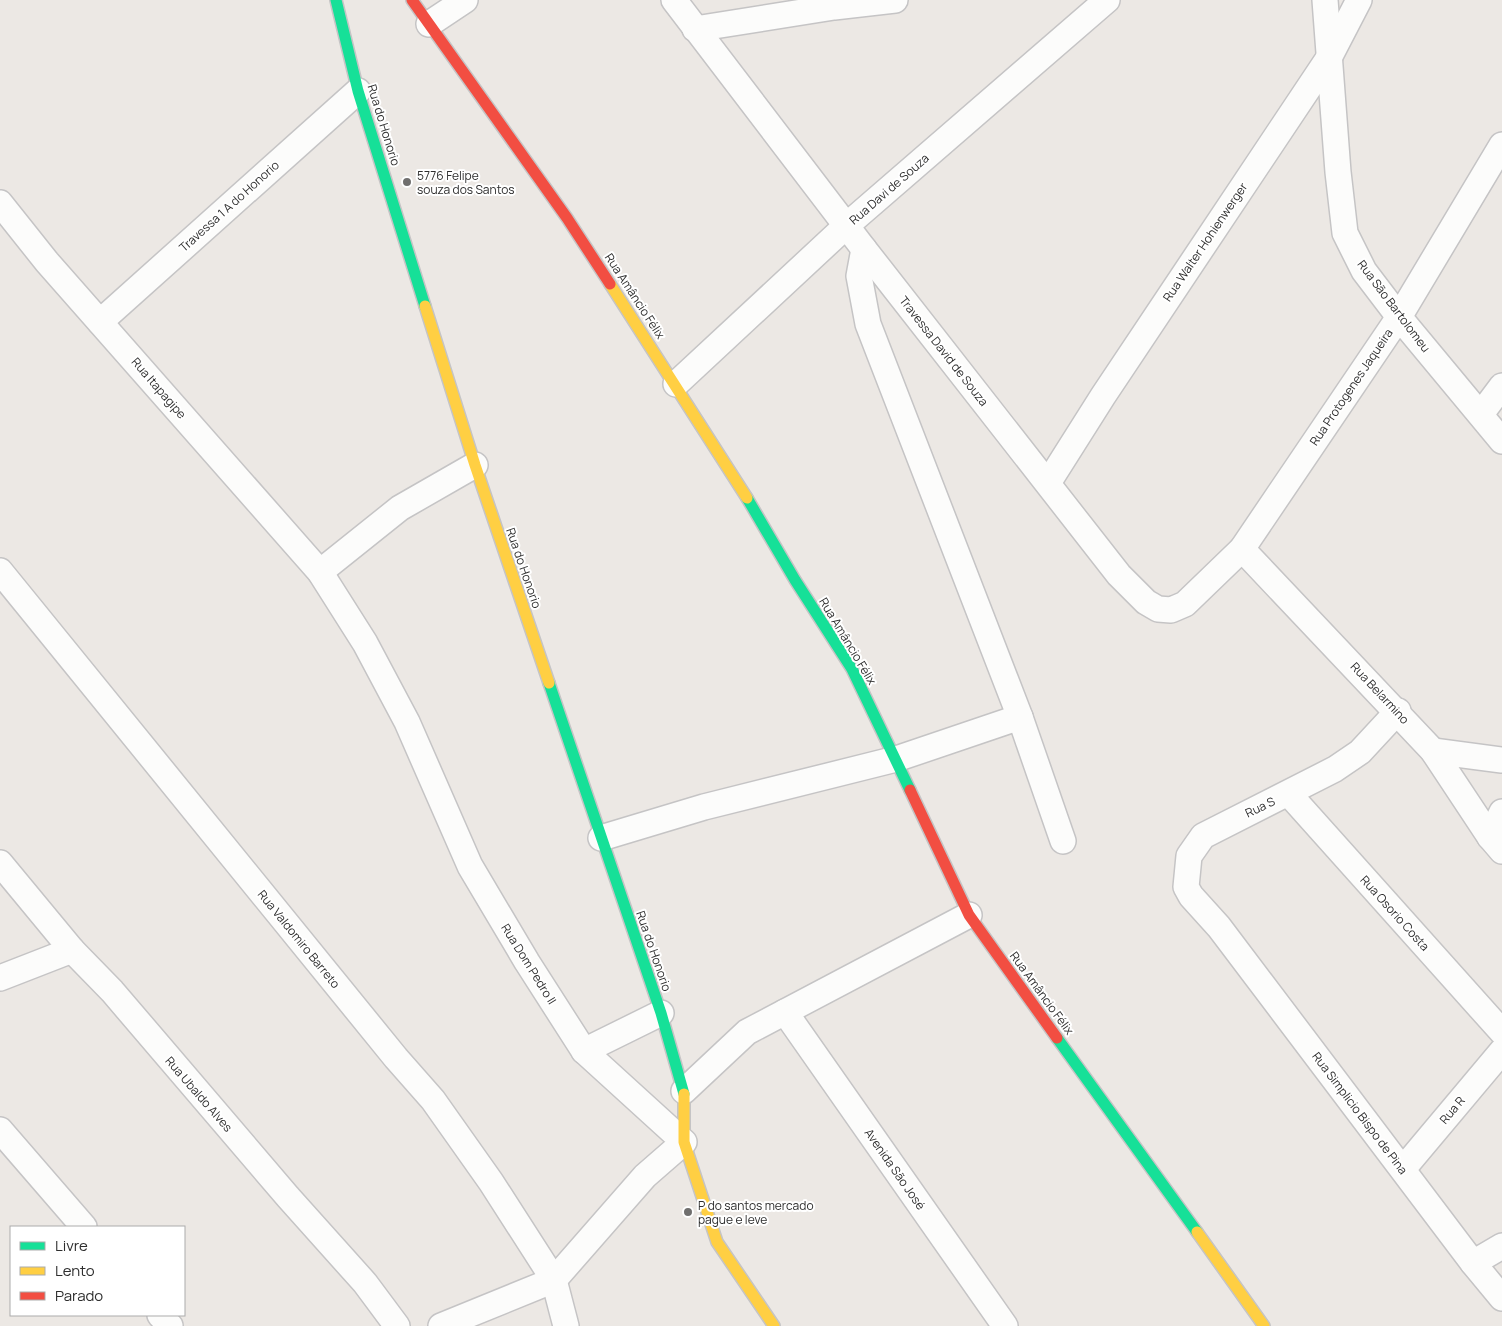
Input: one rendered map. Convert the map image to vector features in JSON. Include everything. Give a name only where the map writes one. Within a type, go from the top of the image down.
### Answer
[{"type":"street","name":"Rua do Honorio","points":[[336,0],[358,91],[475,465],[661,1013],[684,1091],[684,1142]]},
{"type":"street","name":"Rua Amâncio Félix","points":[[412,0],[567,218],[676,384],[852,669],[969,915],[1264,1326]]},
{"type":"street","points":[[429,24],[465,0]]},
{"type":"street","name":"Travessa David de Souza","points":[[674,0],[846,226],[1119,575],[1146,602],[1158,609],[1171,610],[1185,604],[1242,549]]},
{"type":"street","points":[[695,29],[834,7],[895,0]]},
{"type":"street","name":"Rua Davi de Souza","points":[[676,384],[846,226],[1107,0]]},
{"type":"street","name":"Rua São Bartolomeu","points":[[1325,0],[1344,233],[1364,271],[1399,317],[1502,441]]},
{"type":"street","name":"Rua Walter Hohienwerger","points":[[1048,483],[1108,388],[1330,56],[1359,0]]},
{"type":"street","name":"Travessa 1 A do Honorio","points":[[100,322],[358,91]]},
{"type":"street","name":"Rua Protogenes Jaqueira","points":[[1242,549],[1399,317],[1502,145]]},
{"type":"street","name":"Rua Itapagipe","points":[[0,202],[47,262],[320,572]]},
{"type":"street","points":[[864,249],[859,276],[868,324],[1020,717],[1063,841]]},
{"type":"street","points":[[1480,414],[1502,386]]},
{"type":"street","points":[[320,572],[400,508],[475,465]]},
{"type":"street","name":"Rua Belarmino","points":[[1242,549],[1433,750],[1496,844]]},
{"type":"street","name":"Rua Valdomiro Barreto","points":[[0,570],[377,1035],[433,1100],[491,1182],[554,1280],[566,1326]]},
{"type":"street","name":"Rua Dom Pedro II","points":[[320,572],[365,643],[407,722],[470,866],[527,962],[584,1051],[684,1142],[717,1242],[774,1326]]},
{"type":"street","name":"Rua S","points":[[1219,927],[1191,896],[1186,887],[1189,856],[1203,836],[1289,794],[1360,752],[1398,711]]},
{"type":"street","points":[[602,838],[704,807],[896,759],[1020,717]]},
{"type":"street","points":[[1433,750],[1502,760]]},
{"type":"street","name":"Rua Osorio Costa","points":[[1289,794],[1502,1032]]},
{"type":"street","points":[[1496,844],[1502,812]]},
{"type":"street","name":"Rua Ubaldo Alves","points":[[0,862],[72,950],[112,991],[288,1197],[365,1283],[397,1326]]},
{"type":"street","points":[[684,1091],[747,1032],[969,915]]},
{"type":"street","name":"Rua Simplicio Bispo de Pina","points":[[1219,927],[1473,1264],[1502,1298]]},
{"type":"street","points":[[0,978],[72,950]]},
{"type":"street","name":"Avenida São José","points":[[785,1012],[1005,1326]]},
{"type":"street","points":[[584,1051],[661,1013]]},
{"type":"street","name":"Rua R","points":[[1403,1169],[1502,1051]]},
{"type":"street","points":[[0,1130],[83,1226]]},
{"type":"street","points":[[441,1326],[554,1280],[644,1176],[684,1142]]},
{"type":"street","points":[[1473,1264],[1502,1246]]},
{"type":"street","points":[[161,1316],[170,1326]]},
{"type":"traffic: fast","points":[[336,0],[358,91],[425,306]]},
{"type":"traffic: fast","points":[[747,498],[795,580],[852,669],[910,790]]},
{"type":"traffic: fast","points":[[549,683],[661,1013],[684,1094]]},
{"type":"traffic: fast","points":[[1057,1038],[1197,1232]]},
{"type":"traffic: slow","points":[[610,284],[747,498]]},
{"type":"traffic: slow","points":[[425,306],[475,465],[549,683]]},
{"type":"traffic: slow","points":[[684,1094],[684,1142],[717,1242],[774,1326]]},
{"type":"traffic: slow","points":[[1197,1232],[1264,1326]]},
{"type":"traffic: jam","points":[[412,0],[567,218],[610,284]]},
{"type":"traffic: jam","points":[[910,790],[969,915],[1057,1038]]},
{"type":"place","name":"5776 Felipe souza dos Santos","points":[[407,182]]},
{"type":"place","name":"P do santos mercado pague e leve","points":[[688,1212]]}]
